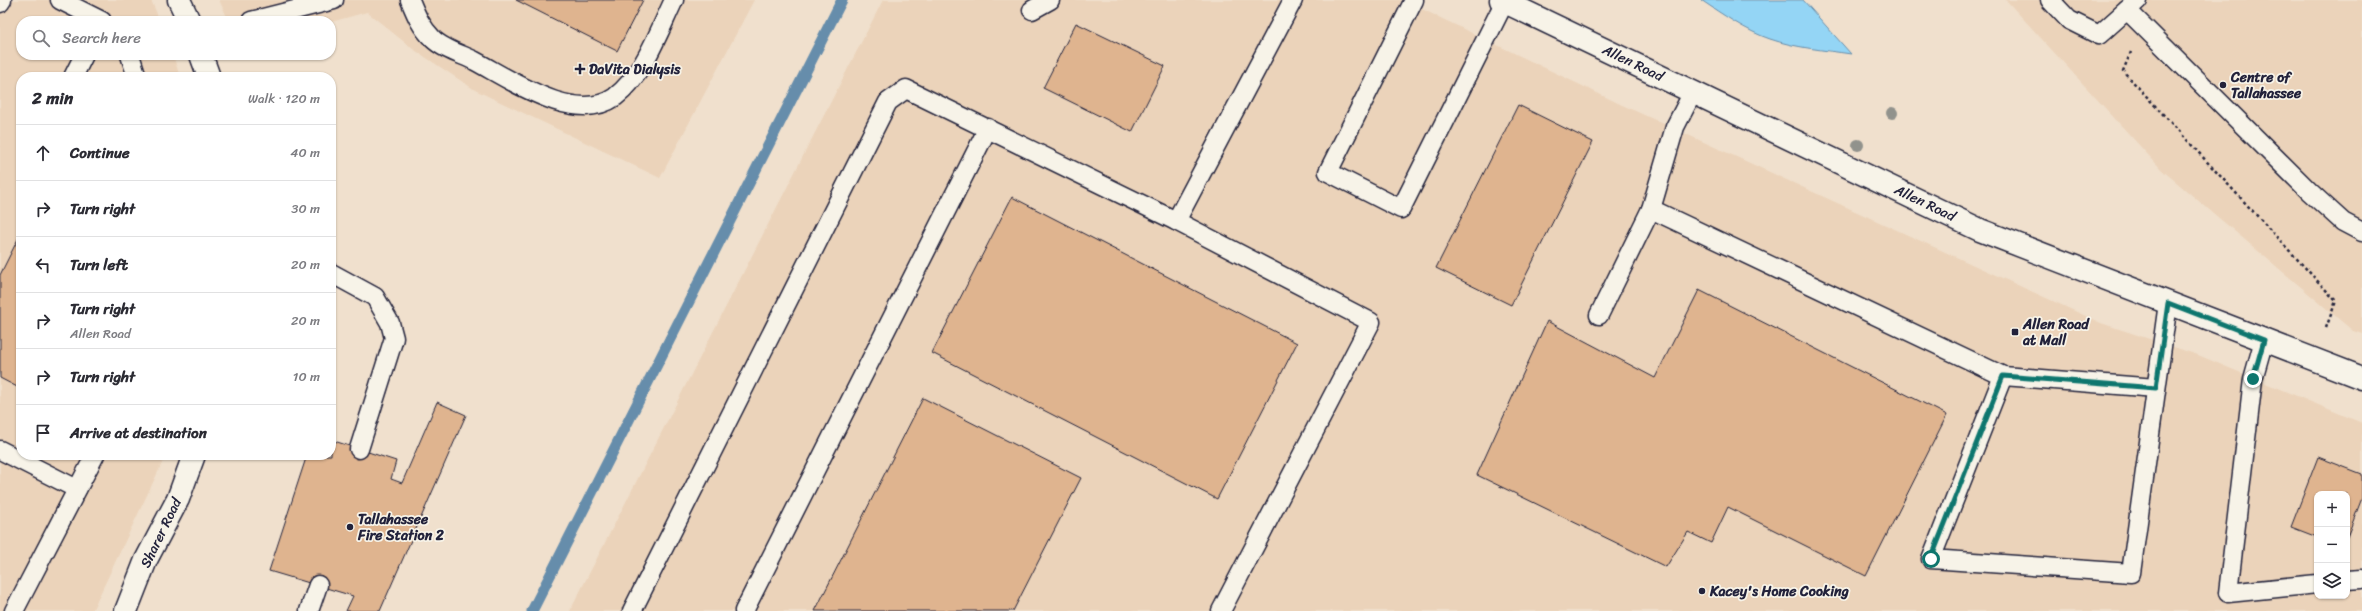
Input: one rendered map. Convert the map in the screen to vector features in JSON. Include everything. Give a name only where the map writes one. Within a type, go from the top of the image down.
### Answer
[{"type":"street","points":[[179,0],[186,16]]},
{"type":"street","name":"Allen Road","points":[[1503,1],[1980,230],[2362,378]]},
{"type":"street","points":[[203,60],[207,72]]},
{"type":"street","name":"Sharer Road","points":[[126,611],[146,560],[178,499],[192,460]]},
{"type":"lane","points":[[60,0],[91,16]]},
{"type":"lane","points":[[264,16],[297,4],[334,0]]},
{"type":"lane","points":[[410,0],[418,22],[434,40],[545,98],[572,105],[591,106],[614,98],[634,80],[674,0]]},
{"type":"lane","points":[[1032,10],[1050,0]]},
{"type":"lane","points":[[1176,222],[1293,0]]},
{"type":"lane","points":[[1414,0],[1328,172],[1401,209],[1503,1]]},
{"type":"lane","points":[[2050,0],[2069,20],[2099,35],[2132,5],[2140,22],[2310,192],[2343,222],[2362,232]]},
{"type":"lane","points":[[75,72],[81,60]]},
{"type":"lane","points":[[132,60],[135,72]]},
{"type":"lane","points":[[632,611],[888,102],[906,89],[988,128],[1176,222],[1371,322],[1221,611]]},
{"type":"lane","points":[[1599,315],[1651,209],[1675,128],[1692,92]]},
{"type":"lane","points":[[744,611],[988,128]]},
{"type":"lane","points":[[1651,209],[2003,376],[2156,388]]},
{"type":"lane","points":[[336,276],[375,297],[390,323],[394,338],[359,449]]},
{"type":"lane","points":[[2003,376],[1931,559],[2131,573],[2168,303]]},
{"type":"lane","points":[[2264,340],[2253,379],[2228,594],[2314,584]]},
{"type":"lane","points":[[0,450],[16,458]]},
{"type":"lane","points":[[20,460],[77,489]]},
{"type":"lane","points":[[14,611],[92,460]]},
{"type":"lane","points":[[2350,580],[2362,579]]},
{"type":"lane","points":[[309,611],[318,585]]},
{"type":"path","points":[[2140,22],[2127,63],[2122,71],[2336,301],[2326,328]]},
{"type":"shaded area","points":[[0,0],[151,0],[158,16],[16,16],[16,60],[175,60],[178,72],[16,72],[16,460],[164,460],[92,611],[0,611]]},
{"type":"shaded area","name":"DaVita Dialysis","points":[[219,0],[754,0],[660,178],[475,90],[413,49],[367,12],[336,21],[336,16],[227,16]]},
{"type":"shaded area","points":[[883,0],[1403,0],[1620,104],[2101,323],[2198,355],[2362,423],[2362,611],[570,611]]},
{"type":"shaded area","name":"Centre of Tallahassee","points":[[2006,0],[2362,0],[2362,334],[2353,331],[2162,170]]},
{"type":"water","points":[[1701,0],[1803,0],[1851,54],[1800,47],[1761,36],[1743,27]]},
{"type":"building","points":[[516,0],[643,0],[617,51]]},
{"type":"building","points":[[1076,23],[1165,66],[1132,132],[1043,88]]},
{"type":"building","points":[[1518,105],[1593,142],[1511,305],[1436,268]]},
{"type":"building","points":[[1012,197],[1297,343],[1217,499],[932,353]]},
{"type":"building","points":[[16,243],[16,386],[0,378],[0,275]]},
{"type":"building","points":[[1699,290],[1947,415],[1866,576],[1728,507],[1711,543],[1688,532],[1666,567],[1477,475],[1547,321],[1655,378]]},
{"type":"building","points":[[923,398],[1081,478],[1013,611],[815,611]]},
{"type":"building","name":"Tallahassee Fire Station 2","points":[[437,402],[466,415],[380,611],[346,611],[353,596],[269,571],[305,460],[336,460],[336,442],[396,461],[391,479],[402,483]]},
{"type":"building","points":[[2318,457],[2362,474],[2362,498],[2350,529],[2350,491],[2314,491],[2314,536],[2291,527]]},
{"type":"waterway","points":[[532,611],[842,0]]},
{"type":"place","name":"DaVita Dialysis","points":[[580,69]]},
{"type":"place","name":"Centre of Tallahassee","points":[[2223,85]]},
{"type":"place","name":"Allen Road at Mall","points":[[2015,332]]},
{"type":"place","name":"Tallahassee Fire Station 2","points":[[350,527]]},
{"type":"place","name":"Kacey's Home Cooking","points":[[1702,591]]},
{"type":"route","points":[[1931,559],[2003,376],[2156,388],[2168,303],[2264,340],[2253,379]]}]
